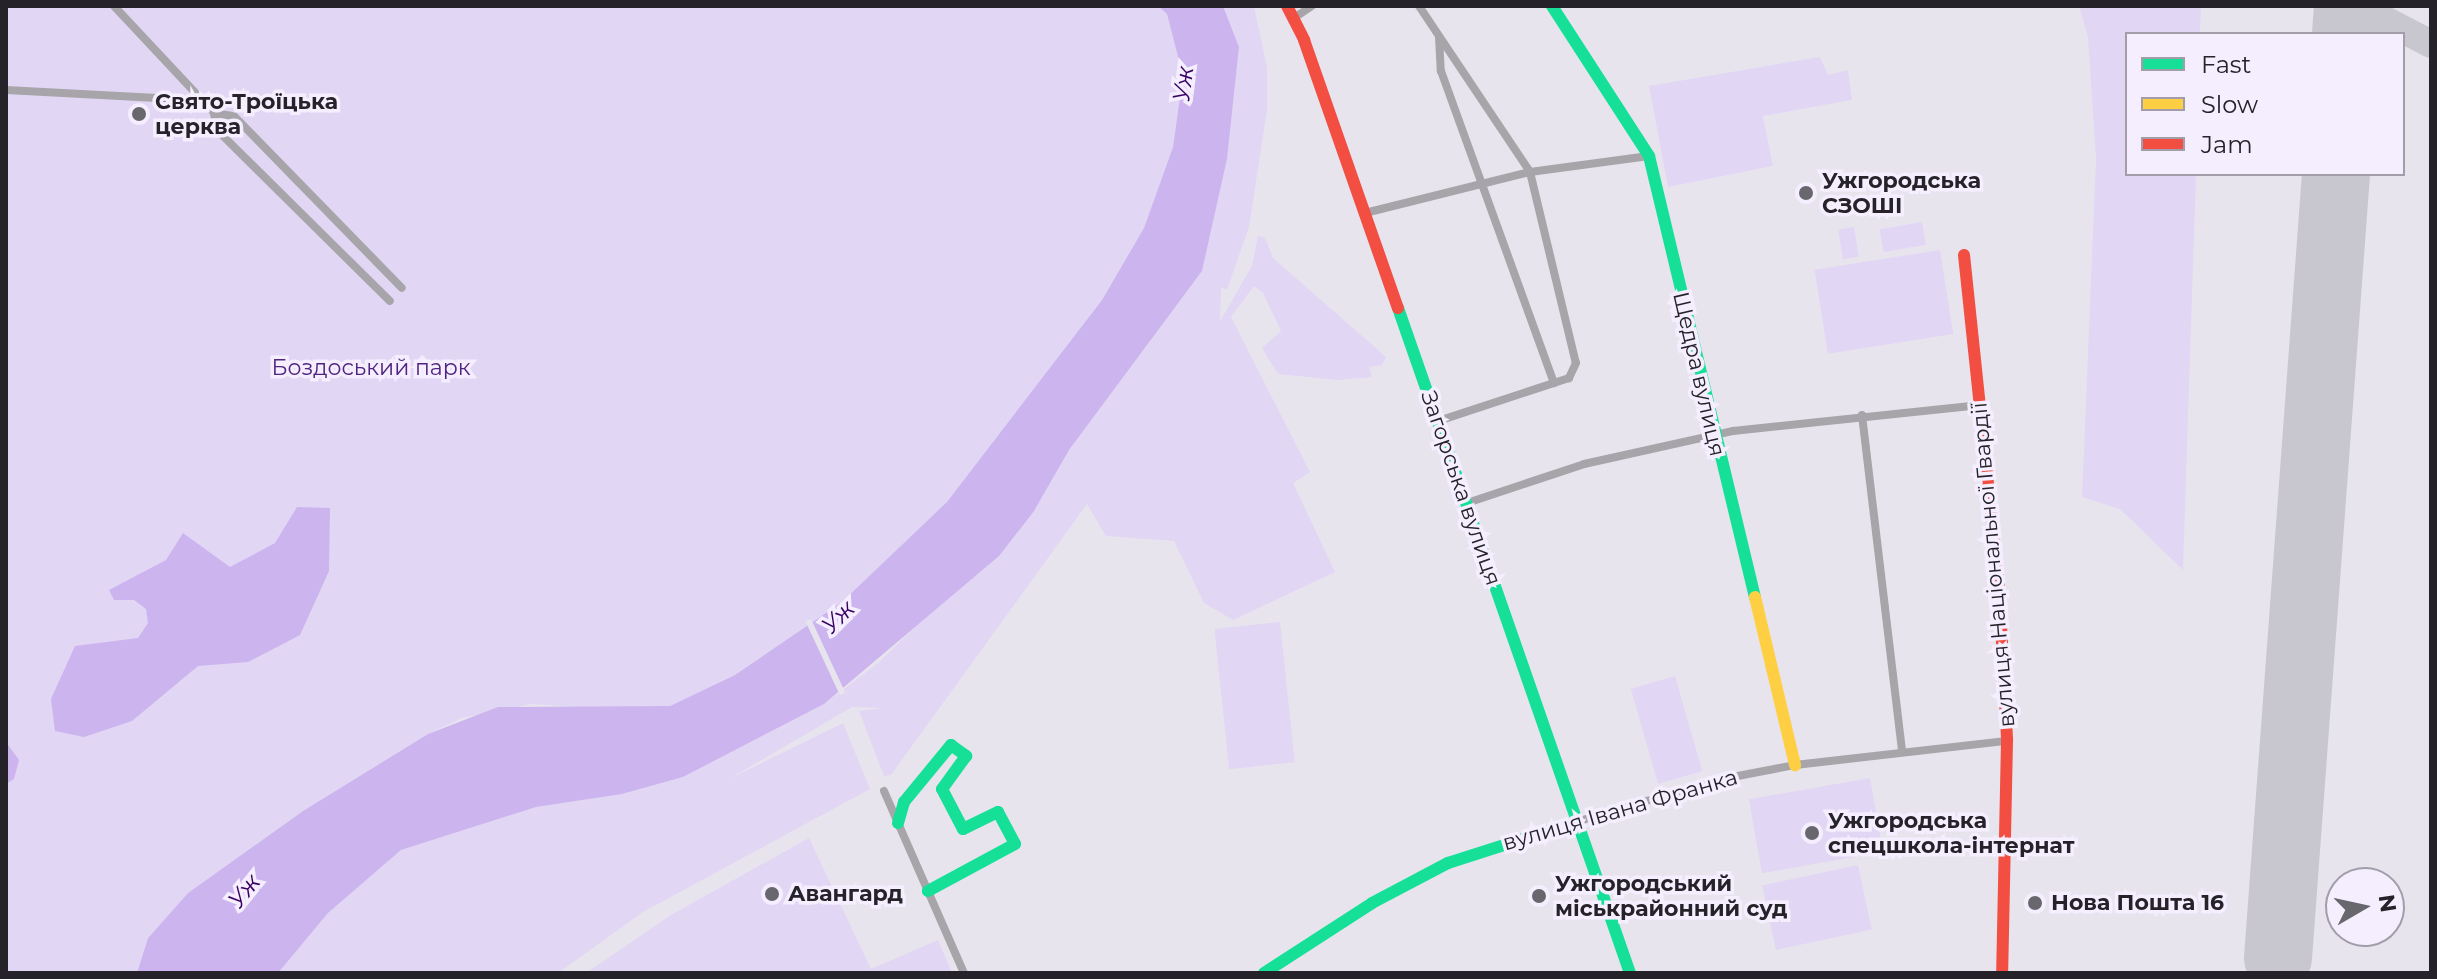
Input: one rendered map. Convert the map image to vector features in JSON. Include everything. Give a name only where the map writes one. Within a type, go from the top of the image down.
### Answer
[{"type":"street","points":[[114,6],[214,113],[217,130],[390,301]]},
{"type":"street","points":[[1290,12],[1312,6]]},
{"type":"street","points":[[1419,6],[1530,172],[1576,363],[1569,378],[1438,421]]},
{"type":"street","name":"Щедра вулиця","points":[[1552,6],[1649,156],[1795,765]]},
{"type":"street","name":"Загорська вулиця","points":[[1290,12],[1365,213],[1630,973]]},
{"type":"street","points":[[1439,37],[1436,50],[1441,71],[1554,383]]},
{"type":"street","points":[[6,90],[201,100]]},
{"type":"street","points":[[214,113],[234,116],[353,243],[402,288]]},
{"type":"street","points":[[1365,213],[1530,172],[1649,156]]},
{"type":"street","name":"вулиця Національної Гвардії","points":[[1964,255],[1999,586],[2007,741],[2002,973]]},
{"type":"street","points":[[1467,503],[1584,464],[1714,435],[1862,415],[1981,405]]},
{"type":"street","points":[[1862,415],[1902,749]]},
{"type":"street","name":"вулиця Івана Франка","points":[[1264,973],[1362,909],[1448,863],[1576,822],[1717,780],[1795,765],[1902,749],[2007,741]]},
{"type":"street","points":[[898,823],[904,802],[951,745],[966,756],[942,789],[963,829],[998,812],[1015,844],[928,891]]},
{"type":"street","points":[[884,791],[964,973]]},
{"type":"green space","name":"Боздоський парк","points":[[6,6],[1158,6],[1167,14],[1183,76],[1173,147],[1144,228],[1102,300],[948,502],[842,602],[735,675],[670,706],[617,710],[531,704],[462,718],[428,734],[303,811],[188,893],[148,938],[137,973],[6,973]]},
{"type":"green space","points":[[1223,6],[1254,6],[1267,67],[1267,110],[1249,227],[1227,290],[1221,287],[1220,321],[1252,266],[1258,236],[1265,238],[1273,258],[1386,357],[1382,365],[1369,367],[1372,377],[1338,380],[1278,374],[1262,348],[1281,331],[1263,293],[1254,286],[1231,317],[1310,472],[1293,483],[1335,572],[1233,620],[1204,603],[1174,541],[1106,536],[1087,504],[891,775],[884,776],[859,711],[883,708],[852,707],[729,779],[843,723],[870,789],[643,912],[558,973],[278,973],[328,913],[401,850],[536,807],[622,794],[683,777],[824,704],[878,663],[1034,511],[1069,450],[1202,271],[1227,159],[1239,47]]},
{"type":"green space","points":[[2079,6],[2201,6],[2200,32],[2125,32],[2125,176],[2196,176],[2183,570],[2120,509],[2082,497],[2096,159],[2088,37]]},
{"type":"green space","points":[[1820,57],[1828,75],[1848,70],[1852,100],[1763,116],[1773,166],[1668,187],[1649,86]]},
{"type":"green space","points":[[1922,222],[1926,245],[1884,252],[1880,229]]},
{"type":"green space","points":[[1854,227],[1859,257],[1843,259],[1838,230]]},
{"type":"green space","points":[[1940,250],[1953,334],[1828,354],[1815,270]]},
{"type":"green space","points":[[1280,622],[1295,762],[1229,769],[1214,629]]},
{"type":"green space","points":[[1675,676],[1702,771],[1658,784],[1631,689]]},
{"type":"green space","points":[[1870,778],[1883,852],[1762,873],[1749,799]]},
{"type":"green space","name":"Авангард","points":[[809,838],[871,969],[938,940],[952,973],[586,973],[671,915]]},
{"type":"green space","points":[[1858,865],[1872,930],[1776,950],[1762,885]]},
{"type":"water","name":"Уж","points":[[1158,6],[1223,6],[1239,47],[1227,159],[1202,271],[1069,450],[1034,511],[999,556],[824,704],[683,777],[622,794],[536,807],[401,850],[328,913],[278,973],[137,973],[148,938],[188,893],[303,811],[428,734],[498,707],[670,706],[735,675],[842,602],[947,502],[1102,300],[1144,228],[1173,147],[1183,76],[1167,14]]},
{"type":"water","points":[[297,507],[330,508],[329,571],[300,635],[248,662],[198,666],[132,721],[84,737],[55,731],[51,699],[75,646],[138,638],[148,623],[146,609],[134,600],[114,600],[109,590],[166,560],[183,533],[230,567],[275,543]]},
{"type":"water","points":[[6,742],[19,760],[14,779],[6,784]]},
{"type":"pier","points":[[811,619],[845,692],[840,695],[806,622]]},
{"type":"taxiway","points":[[2358,6],[2431,44]]},
{"type":"runway","points":[[2346,32],[2348,6]]},
{"type":"runway","points":[[2278,958],[2336,176]]},
{"type":"traffic: fast","points":[[1552,6],[1649,156],[1755,597]]},
{"type":"traffic: fast","points":[[1398,308],[1630,973]]},
{"type":"traffic: fast","points":[[898,823],[904,802],[951,745],[966,756],[942,789],[963,829],[998,812],[1015,844],[928,891]]},
{"type":"traffic: fast","points":[[1264,973],[1372,903],[1448,863],[1576,822]]},
{"type":"traffic: slow","points":[[1755,597],[1795,765]]},
{"type":"traffic: jam","points":[[1287,6],[1304,40],[1398,308]]},
{"type":"traffic: jam","points":[[1964,255],[1999,586],[2007,741],[2002,973]]},
{"type":"place","name":"Свято-Троїцька церква","points":[[139,114]]},
{"type":"place","name":"Ужгородська СЗОШІ","points":[[1806,193]]},
{"type":"place","name":"Ужгородська спецшкола-інтернат","points":[[1812,833]]},
{"type":"place","name":"Авангард","points":[[772,894]]},
{"type":"place","name":"Ужгородський міськрайонний суд","points":[[1539,896]]},
{"type":"place","name":"Нова Пошта 16","points":[[2035,903]]}]
